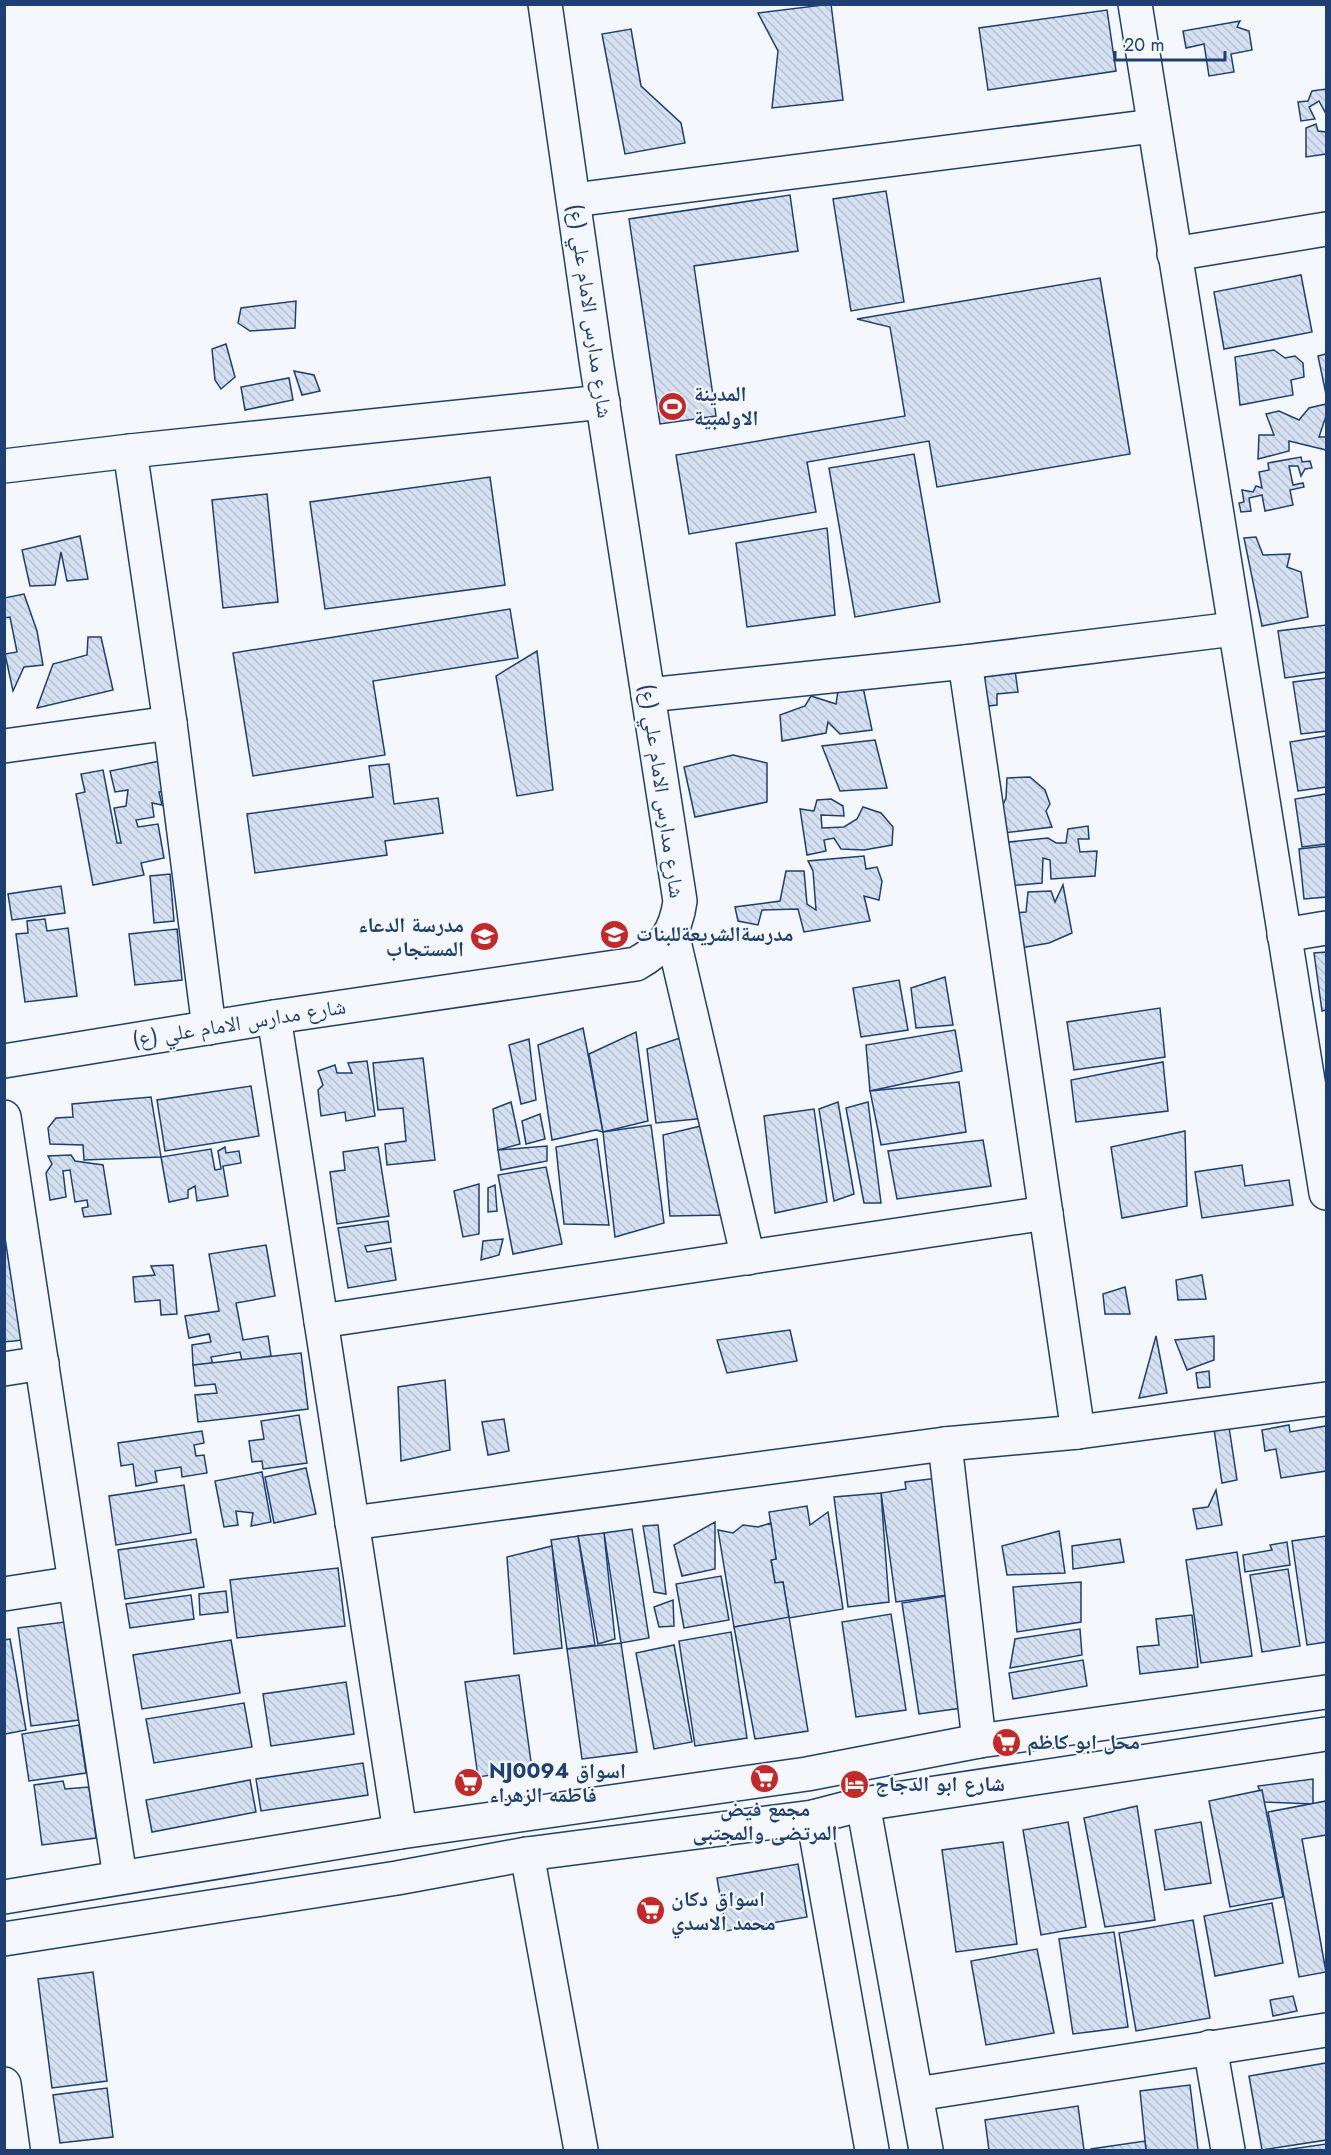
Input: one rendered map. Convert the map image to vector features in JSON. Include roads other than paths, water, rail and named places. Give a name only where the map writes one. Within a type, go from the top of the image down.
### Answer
[{"type":"street","name":"شارع مدارس الامام علي (ع)","points":[[4,1061],[274,1017],[636,964],[663,946],[672,933],[680,901],[603,402],[545,4]]},
{"type":"street","points":[[1135,4],[1326,1193]]},
{"type":"street","points":[[574,200],[1154,126]]},
{"type":"street","points":[[1174,254],[1326,229]]},
{"type":"street","points":[[4,466],[130,450],[603,402]]},
{"type":"street","points":[[130,450],[170,723],[209,1028]]},
{"type":"street","points":[[648,695],[965,662],[1234,629]]},
{"type":"street","points":[[965,662],[1078,1431]]},
{"type":"street","points":[[4,746],[170,723]]},
{"type":"street","points":[[1284,935],[1326,928]]},
{"type":"street","points":[[672,933],[748,1258]]},
{"type":"street","points":[[274,1017],[400,1832]]},
{"type":"street","points":[[4,1117],[120,1877]]},
{"type":"street","points":[[321,1321],[1046,1213]]},
{"type":"street","points":[[4,1369],[42,1363]]},
{"type":"street","points":[[352,1523],[945,1444],[1078,1431],[1326,1399]]},
{"type":"street","points":[[945,1444],[979,1741]]},
{"type":"street","points":[[4,1594],[75,1583]]},
{"type":"street","points":[[4,1897],[400,1832],[807,1774],[979,1741],[1326,1692]]},
{"type":"street","points":[[4,1939],[397,1878],[527,1854],[813,1817],[863,1804],[1326,1734]]},
{"type":"street","points":[[863,1804],[926,2151]]},
{"type":"street","points":[[813,1817],[872,2151]]},
{"type":"street","points":[[527,1854],[581,2151]]},
{"type":"street","points":[[917,2094],[1326,2030]]},
{"type":"street","points":[[1210,2047],[1228,2151]]},
{"type":"street","points":[[4,2084],[13,2151]]},
{"type":"place","name":"المدينة الاولمبية","points":[[673,406]]},
{"type":"place","name":"مدرسةالشريعةللبنات","points":[[615,934]]},
{"type":"place","name":"مدرسة الدعاء المستجاب","points":[[485,937]]},
{"type":"place","name":"محل ابو كاظم","points":[[1006,1742]]},
{"type":"place","name":"مجمع فيض المرتضى والمجتبى","points":[[765,1778]]},
{"type":"place","name":"NJ0094 اسواق فاطمه الزهراء","points":[[468,1783]]},
{"type":"place","name":"شارع ابو الدجاج","points":[[854,1784]]},
{"type":"place","name":"اسواق دكان محمد الاسدي","points":[[650,1911]]}]
